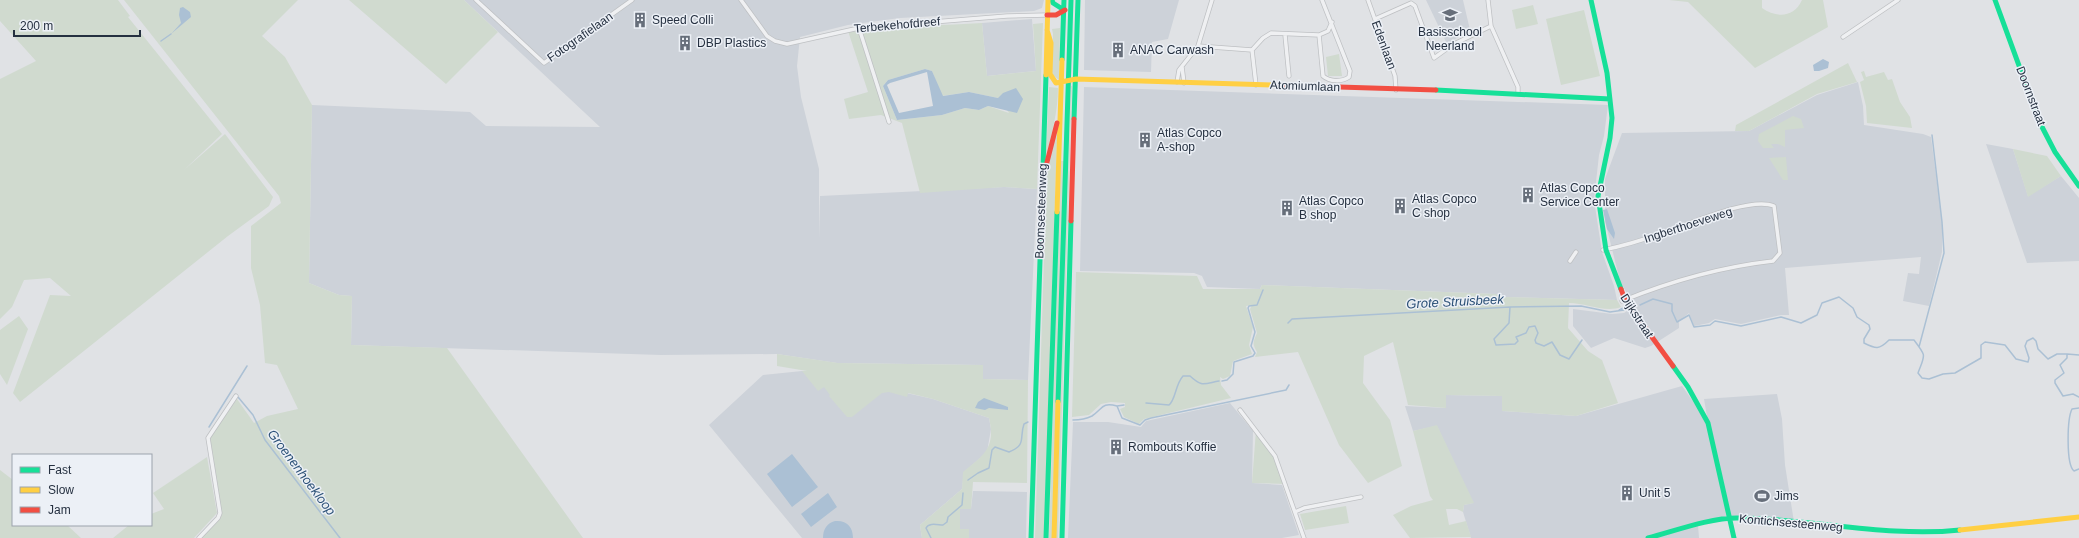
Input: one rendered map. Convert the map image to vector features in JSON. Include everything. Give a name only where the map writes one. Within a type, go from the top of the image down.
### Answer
[{"type":"main road","name":"Boomsesteenweg","points":[[1031,538],[1048,0]]},
{"type":"main road","points":[[1052,0],[1057,6],[1064,10]]},
{"type":"main road","points":[[1046,538],[1064,0]]},
{"type":"main road","points":[[1054,538],[1071,0]]},
{"type":"main road","points":[[1062,538],[1078,0]]},
{"type":"main road","name":"Dijkstraat","points":[[1591,0],[1607,73],[1612,118],[1610,138],[1598,196],[1604,250],[1623,301],[1688,387],[1708,423],[1731,518],[1734,538]]},
{"type":"main road","name":"Doornstraat","points":[[1995,0],[2027,88],[2048,140],[2059,159],[2079,186]]},
{"type":"main road","name":"Terbekehofdreef","points":[[1047,15],[1056,15],[1071,6]]},
{"type":"main road","points":[[1047,30],[1051,43],[1050,74],[1054,81],[1061,83]]},
{"type":"main road","name":"Atomiumlaan","points":[[1061,83],[1076,79],[1518,93],[1610,99]]},
{"type":"main road","points":[[1042,174],[1045,170],[1057,122],[1060,119]]},
{"type":"main road","name":"Kontichsesteenweg","points":[[1648,538],[1731,518],[1761,519],[1877,530],[1927,532],[1955,531],[2079,517]]},
{"type":"street","name":"Fotografielaan","points":[[476,0],[544,63],[632,0]]},
{"type":"street","name":"Terbekehofdreef","points":[[741,0],[767,36],[787,44],[859,28],[1007,16],[1047,15]]},
{"type":"street","points":[[1178,82],[1179,70],[1198,46],[1212,0]]},
{"type":"street","points":[[1319,35],[1322,72],[1325,77],[1330,80],[1344,80],[1349,77],[1350,71],[1332,22],[1322,0]]},
{"type":"street","name":"Edenlaan","points":[[1368,0],[1395,76],[1396,90]]},
{"type":"street","points":[[1488,0],[1491,26],[1518,87],[1518,93]]},
{"type":"street","points":[[1843,36],[1898,0]]},
{"type":"street","points":[[1375,19],[1411,3],[1414,6],[1434,58],[1452,45],[1491,26]]},
{"type":"street","points":[[1256,85],[1252,50],[1263,38],[1271,33],[1285,35],[1319,35],[1328,31],[1332,22]]},
{"type":"street","points":[[859,28],[889,122]]},
{"type":"street","points":[[1285,35],[1289,76]]},
{"type":"street","points":[[1198,46],[1252,50]]},
{"type":"street","points":[[1182,67],[1184,83]]},
{"type":"street","name":"Ingberthoeveweg","points":[[1604,250],[1661,234],[1725,210],[1768,203],[1774,206],[1780,253],[1773,261],[1735,265],[1681,279],[1623,301]]},
{"type":"street","points":[[1570,261],[1576,252]]},
{"type":"street","points":[[199,538],[218,518],[220,513],[208,438],[236,396]]},
{"type":"street","points":[[1240,410],[1275,456],[1304,538]]},
{"type":"street","points":[[1295,512],[1304,508],[1361,497]]},
{"type":"shaded area","points":[[0,0],[118,0],[130,16],[128,17],[222,134],[184,170],[225,134],[273,197],[269,206],[228,236],[20,402],[13,393],[50,295],[71,296],[50,278],[24,280],[12,307],[0,319],[0,79],[36,61],[0,21]]},
{"type":"shaded area","points":[[124,0],[298,0],[262,36],[285,57],[312,105],[309,283],[339,295],[352,296],[351,345],[447,348],[583,538],[202,538],[222,515],[210,438],[237,399],[254,423],[267,416],[298,409],[277,365],[265,363],[260,305],[251,268],[251,226],[281,203],[279,196]]},
{"type":"shaded area","points":[[349,0],[464,0],[498,32],[446,84]]},
{"type":"shaded area","points":[[464,0],[1044,0],[1042,8],[1034,11],[900,18],[848,25],[800,37],[797,66],[801,97],[819,169],[819,239],[820,196],[1004,187],[1037,189],[1028,380],[983,379],[983,365],[837,363],[777,354],[661,355],[351,345],[352,296],[339,295],[309,283],[312,105],[470,112],[486,126],[600,127]]},
{"type":"shaded area","points":[[1085,0],[1179,0],[1168,39],[1152,42],[1151,72],[1084,70]]},
{"type":"shaded area","name":"Basisschool Neerland","points":[[1426,0],[1463,0],[1470,30],[1447,44]]},
{"type":"shaded area","points":[[1669,0],[1762,0],[1762,8],[1773,14],[1779,15],[1790,13],[1799,6],[1802,0],[1823,0],[1828,27],[1755,68],[1688,2]]},
{"type":"shaded area","points":[[1533,5],[1538,24],[1516,29],[1512,10]]},
{"type":"shaded area","points":[[1584,10],[1600,76],[1561,85],[1546,19]]},
{"type":"shaded area","points":[[1032,19],[1036,71],[987,76],[982,23]]},
{"type":"shaded area","points":[[982,23],[987,76],[1036,71],[1033,24],[1043,23],[1037,189],[1004,187],[920,193],[902,123],[881,115],[849,119],[844,99],[868,92],[848,31],[855,29],[872,30]],"holes":[[[925,69],[932,71],[942,96],[969,92],[998,98],[1009,113],[988,106],[979,110],[965,108],[942,115],[897,120],[883,86],[888,80]]]},
{"type":"shaded area","points":[[1060,28],[1059,80],[1053,75],[1052,72],[1052,29]]},
{"type":"shaded area","points":[[1339,54],[1342,76],[1328,76],[1326,57]]},
{"type":"shaded area","points":[[1848,63],[1857,82],[1817,94],[1749,131],[1735,131],[1736,125]]},
{"type":"shaded area","points":[[1864,71],[1866,77],[1884,72],[1888,80],[1892,79],[1900,102],[1910,117],[1912,128],[1867,123],[1866,106],[1860,82],[1864,80],[1861,72]]},
{"type":"shaded area","points":[[1858,82],[1863,106],[1864,125],[1923,134],[1931,137],[1942,222],[1942,252],[1929,306],[1903,301],[1908,273],[1919,274],[1921,257],[1785,268],[1789,315],[1781,315],[1741,324],[1715,319],[1709,323],[1694,326],[1689,313],[1679,321],[1679,328],[1651,346],[1645,348],[1614,338],[1591,348],[1573,326],[1573,309],[1612,314],[1624,313],[1634,306],[1620,281],[1605,221],[1605,179],[1622,133],[1749,131],[1817,95]]},
{"type":"shaded area","points":[[1071,86],[1058,538],[1056,538]]},
{"type":"shaded area","points":[[1049,87],[1058,88],[1058,97],[1046,156]]},
{"type":"shaded area","points":[[1084,87],[1608,105],[1604,136],[1599,155],[1594,200],[1602,252],[1614,286],[1617,300],[1505,297],[1496,294],[1262,285],[1260,289],[1207,287],[1202,276],[1194,273],[1080,271]]},
{"type":"shaded area","points":[[1793,116],[1801,119],[1804,128],[1785,130],[1785,147],[1778,144],[1771,144],[1774,148],[1763,148],[1758,141],[1759,134]]},
{"type":"shaded area","points":[[1056,134],[1044,538],[1035,538],[1047,167]]},
{"type":"shaded area","points":[[1986,144],[2013,149],[2028,196],[2061,176],[2079,198],[2079,261],[2027,263]]},
{"type":"shaded area","points":[[2013,149],[2047,156],[2061,176],[2028,197]]},
{"type":"shaded area","points":[[1786,157],[1788,180],[1783,180],[1769,158]]},
{"type":"shaded area","points":[[1061,161],[1064,161],[1052,538],[1049,538]]},
{"type":"shaded area","points":[[1076,272],[1197,276],[1203,289],[1260,289],[1262,285],[1496,294],[1505,297],[1617,300],[1621,307],[1615,309],[1569,303],[1568,328],[1588,351],[1602,360],[1618,403],[1576,416],[1502,411],[1502,396],[1446,395],[1446,408],[1408,405],[1393,342],[1364,356],[1363,383],[1390,420],[1402,466],[1368,483],[1339,445],[1298,352],[1255,357],[1257,352],[1254,347],[1254,343],[1257,333],[1250,309],[1252,305],[1246,306],[1253,327],[1249,345],[1252,354],[1233,361],[1230,376],[1223,379],[1220,377],[1221,385],[1231,398],[1144,419],[1139,424],[1124,417],[1120,409],[1125,407],[1125,403],[1111,402],[1101,404],[1089,415],[1072,417]]},
{"type":"shaded area","points":[[19,316],[28,329],[7,385],[0,374],[0,330]]},
{"type":"shaded area","points":[[777,354],[838,363],[983,365],[983,379],[1028,380],[1027,483],[973,482],[971,509],[960,509],[960,529],[969,529],[969,538],[922,538],[920,525],[962,489],[963,472],[977,461],[986,450],[991,437],[989,418],[933,399],[908,393],[907,397],[889,392],[882,393],[852,417],[847,417],[829,396],[830,395],[824,387],[818,391],[802,371],[807,371],[777,366]]},
{"type":"shaded area","points":[[802,371],[813,372],[933,399],[989,418],[991,429],[987,452],[964,472],[962,489],[920,525],[922,538],[802,538],[709,425],[763,375]]},
{"type":"shaded area","points":[[1682,386],[1708,422],[1704,399],[1777,394],[1782,419],[1785,465],[1794,522],[1744,518],[1698,525],[1699,538],[1471,538],[1463,512],[1464,505],[1473,503],[1437,426],[1413,431],[1405,406],[1446,408],[1446,395],[1503,396],[1502,411],[1576,416]]},
{"type":"shaded area","points":[[1230,403],[1253,431],[1252,483],[1282,485],[1299,535],[1282,538],[1068,538],[1073,422],[1108,422],[1141,427],[1146,421]]},
{"type":"shaded area","points":[[1437,425],[1474,503],[1464,505],[1463,512],[1457,509],[1446,509],[1449,525],[1466,521],[1471,537],[1410,538],[1393,515],[1411,506],[1433,500],[1430,496],[1413,431]]},
{"type":"shaded area","points":[[1256,430],[1275,456],[1285,484],[1252,483]]},
{"type":"shaded area","points":[[207,457],[217,513],[194,538],[113,538],[128,526],[152,526],[152,514],[164,509],[153,493]]},
{"type":"shaded area","points":[[0,470],[12,479],[12,526],[68,526],[81,538],[0,538]]},
{"type":"shaded area","points":[[973,491],[1027,492],[1026,538],[969,538],[969,529],[960,529],[960,509],[971,509]]},
{"type":"shaded area","points":[[1346,506],[1349,523],[1305,530],[1300,514]]},
{"type":"water","points":[[183,7],[190,12],[191,17],[171,34],[181,23],[179,15],[180,8]]},
{"type":"water","points":[[1823,59],[1829,62],[1828,68],[1814,71],[1813,65]]},
{"type":"water","points":[[925,69],[932,71],[943,96],[969,92],[998,98],[1003,93],[1016,88],[1023,99],[1017,113],[988,106],[979,110],[965,108],[942,115],[897,120],[883,86],[888,80]],"holes":[[[927,72],[933,106],[899,113],[887,85]]]},
{"type":"water","points":[[1607,209],[1615,233],[1614,239],[1607,229],[1603,210]]},
{"type":"water","points":[[984,398],[1008,407],[1008,410],[989,408],[985,410],[975,408],[978,402]]},
{"type":"water","points":[[792,454],[818,487],[792,507],[767,474]]},
{"type":"water","points":[[828,493],[837,507],[811,527],[801,514]]},
{"type":"water","points":[[835,521],[846,523],[852,531],[853,538],[823,538],[826,527]]},
{"type":"waterway","points":[[161,41],[171,34]]},
{"type":"waterway","points":[[1919,347],[1944,253],[1932,135]]},
{"type":"waterway","points":[[1222,381],[1227,380],[1233,374],[1234,362],[1253,356],[1255,353],[1251,346],[1255,332],[1248,308],[1249,306],[1257,305],[1263,290]]},
{"type":"waterway","name":"Grote Struisbeek","points":[[1640,305],[1653,299],[1672,304],[1672,311],[1677,322],[1689,315],[1694,327],[1710,325],[1715,321],[1741,326],[1781,317],[1801,323],[1817,315],[1822,303],[1839,297],[1853,308],[1857,317],[1869,325],[1870,329],[1864,339],[1864,343],[1877,348],[1883,346],[1889,340],[1914,340],[1924,356],[1918,373],[1922,378],[1929,379],[1943,374],[1955,373],[1981,358],[1981,345],[1985,342],[2005,345],[2016,359],[2028,362],[2029,358],[2025,346],[2027,341],[2033,338],[2036,341],[2038,349],[2048,359],[2057,354],[2067,354],[2067,358],[2060,365],[2064,373],[2055,380],[2055,383],[2063,396],[2073,394],[2079,397]]},
{"type":"waterway","name":"Grote Struisbeek","points":[[1288,323],[1292,319],[1510,307],[1581,306],[1610,312],[1624,310]]},
{"type":"waterway","points":[[1510,307],[1509,323],[1494,339],[1496,345],[1515,344],[1518,341],[1516,337],[1526,333],[1529,327],[1535,326],[1538,333],[1535,340],[1536,343],[1544,346],[1552,342],[1560,355],[1569,359],[1582,340]]},
{"type":"waterway","name":"Grote Struisbeek","points":[[1618,311],[1623,308]]},
{"type":"waterway","points":[[2067,354],[2079,355]]},
{"type":"waterway","points":[[209,427],[247,366]]},
{"type":"waterway","points":[[1146,403],[1169,405],[1173,399],[1178,383],[1183,376],[1190,376],[1197,382],[1203,384],[1219,381]]},
{"type":"waterway","name":"Grote Struisbeek","points":[[1073,420],[1090,417],[1103,407],[1112,405],[1117,406],[1122,418],[1140,425],[1145,420],[1151,418],[1286,390],[1289,385]]},
{"type":"waterway","name":"Groenenhoekloop","points":[[238,397],[253,415],[265,440],[340,538]]},
{"type":"waterway","name":"Grote Struisbeek","points":[[1117,406],[1124,405]]},
{"type":"waterway","name":"Grote Struisbeek","points":[[2079,408],[2072,409],[2070,414],[2068,442],[2071,467],[2074,471],[2079,469]]},
{"type":"waterway","name":"Grote Struisbeek","points":[[968,480],[989,468],[992,450],[995,447],[1009,452],[1018,447],[1021,441],[1024,424],[1028,422]]},
{"type":"waterway","name":"Grote Struisbeek","points":[[931,538],[926,528],[927,526],[934,524],[943,525],[947,522],[948,517],[962,505],[963,493]]},
{"type":"traffic: fast","points":[[1052,0],[1053,3],[1064,10]]},
{"type":"traffic: fast","points":[[1062,60],[1064,0]]},
{"type":"traffic: fast","points":[[1058,402],[1071,0]]},
{"type":"traffic: fast","points":[[1074,119],[1078,0]]},
{"type":"traffic: fast","points":[[1591,0],[1607,73],[1612,118],[1610,138],[1598,196],[1606,250],[1621,289]]},
{"type":"traffic: fast","points":[[1995,0],[2040,123],[2055,152],[2079,186]]},
{"type":"traffic: fast","points":[[1031,538],[1046,75]]},
{"type":"traffic: fast","points":[[1436,90],[1610,99]]},
{"type":"traffic: fast","points":[[1046,538],[1057,212]]},
{"type":"traffic: fast","points":[[1062,538],[1071,221]]},
{"type":"traffic: fast","points":[[1673,366],[1688,387],[1708,423],[1734,538]]},
{"type":"traffic: fast","points":[[1648,538],[1704,522],[1737,518],[1793,521],[1904,532],[1960,530]]},
{"type":"traffic: slow","points":[[1046,75],[1048,0]]},
{"type":"traffic: slow","points":[[1047,30],[1051,43],[1050,74],[1056,83],[1076,79],[1274,85]]},
{"type":"traffic: slow","points":[[1057,212],[1062,60]]},
{"type":"traffic: slow","points":[[1054,538],[1058,402]]},
{"type":"traffic: slow","points":[[1960,530],[2079,517]]},
{"type":"traffic: jam","points":[[1047,15],[1056,15],[1065,10]]},
{"type":"traffic: jam","points":[[1274,85],[1436,90]]},
{"type":"traffic: jam","points":[[1071,221],[1074,119]]},
{"type":"traffic: jam","points":[[1042,175],[1045,170],[1057,123]]},
{"type":"traffic: jam","points":[[1621,289],[1625,300],[1673,366]]},
{"type":"place","name":"Basisschool Neerland","points":[[1450,15]]},
{"type":"place","name":"Speed Colli","points":[[640,20]]},
{"type":"place","name":"DBP Plastics","points":[[685,43]]},
{"type":"place","name":"ANAC Carwash","points":[[1118,50]]},
{"type":"place","name":"Atlas Copco A-shop","points":[[1145,140]]},
{"type":"place","name":"Atlas Copco Service Center","points":[[1528,195]]},
{"type":"place","name":"Atlas Copco C shop","points":[[1400,206]]},
{"type":"place","name":"Atlas Copco B shop","points":[[1287,208]]},
{"type":"place","name":"Rombouts Koffie","points":[[1116,447]]},
{"type":"place","name":"Unit 5","points":[[1627,493]]},
{"type":"place","name":"Jims","points":[[1762,496]]}]
